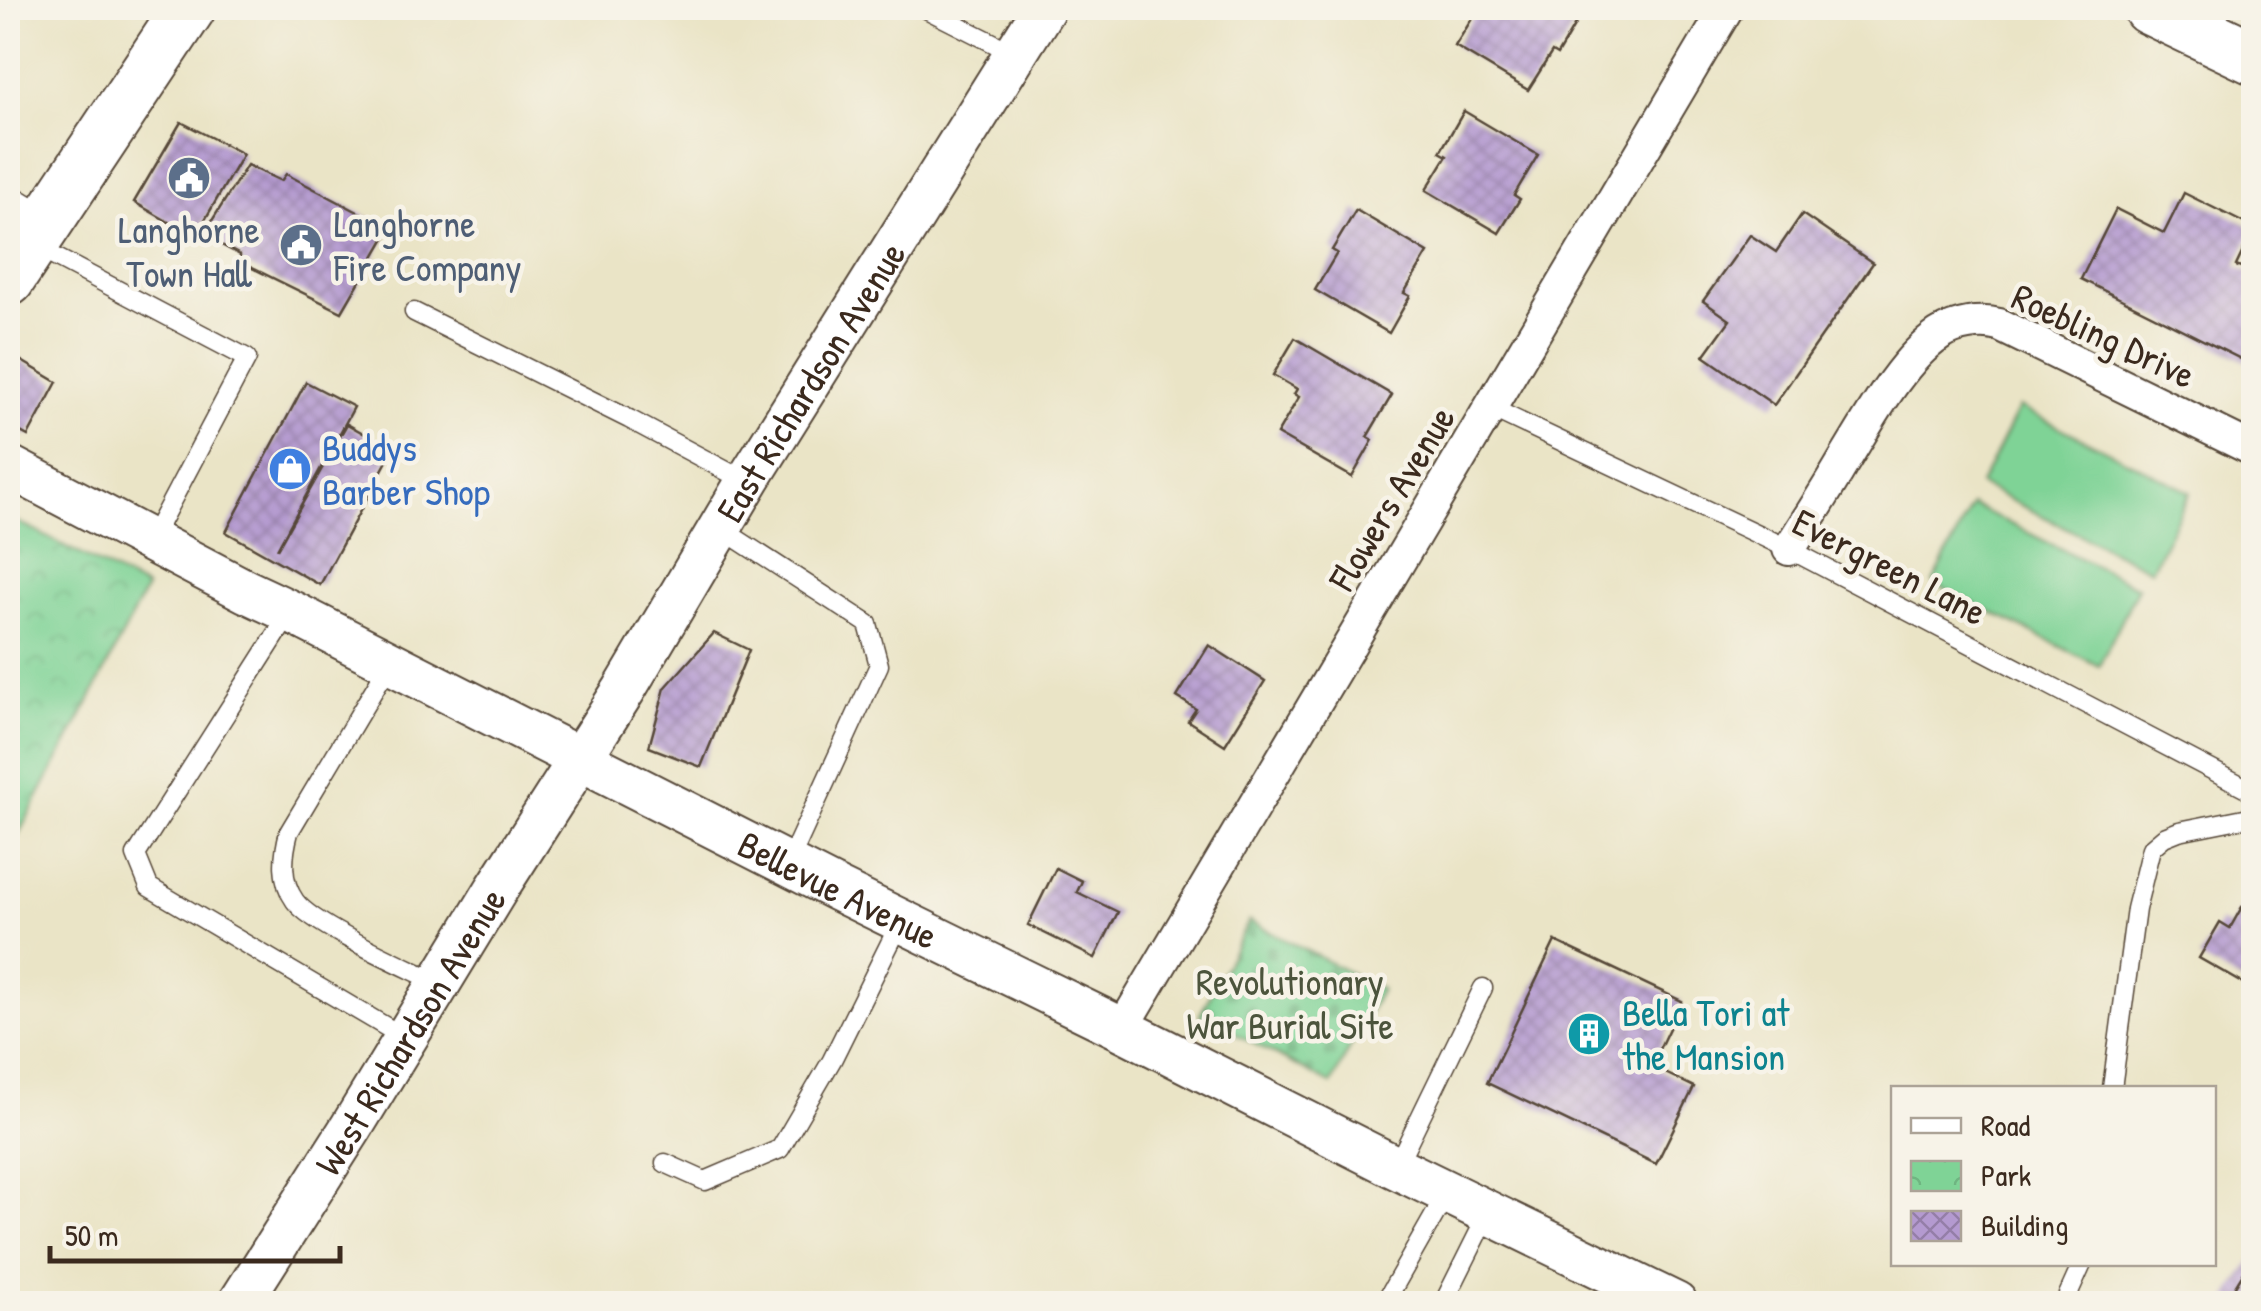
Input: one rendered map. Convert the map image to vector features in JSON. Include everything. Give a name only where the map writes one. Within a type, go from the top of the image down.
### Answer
[{"type":"main road","points":[[24,234],[189,8]]},
{"type":"main road","points":[[2149,8],[2254,58]]},
{"type":"street","name":"East Richardson Avenue","points":[[579,758],[1044,8]]},
{"type":"street","name":"Flowers Avenue","points":[[1122,1029],[1727,8]]},
{"type":"street","name":"Roebling Drive","points":[[1789,549],[1861,429],[1912,360],[1937,336],[1954,327],[1987,322],[1998,325],[2254,450]]},
{"type":"street","name":"Bellevue Avenue","points":[[8,466],[246,591],[901,921],[1676,1304]]},
{"type":"street","name":"West Richardson Avenue","points":[[240,1304],[579,758]]},
{"type":"lane","points":[[924,8],[1016,54]]},
{"type":"lane","points":[[24,234],[247,358],[151,540]]},
{"type":"lane","points":[[414,312],[629,419],[747,483]]},
{"type":"lane","name":"Evergreen Lane","points":[[1491,408],[1789,549],[2254,792]]},
{"type":"lane","points":[[720,528],[868,624],[879,665],[788,864]]},
{"type":"lane","points":[[291,612],[136,855],[149,887],[406,1038]]},
{"type":"lane","points":[[390,662],[289,832],[282,860],[292,898],[304,911],[438,983]]},
{"type":"lane","points":[[2112,1086],[2136,909],[2151,848],[2179,831],[2254,816]]},
{"type":"lane","points":[[665,1163],[705,1181],[780,1149],[832,1060],[901,921]]},
{"type":"lane","points":[[1395,1167],[1483,988]]},
{"type":"lane","points":[[1384,1304],[1447,1193]]},
{"type":"lane","points":[[1442,1304],[1490,1212]]},
{"type":"lane","points":[[2064,1304],[2081,1266]]},
{"type":"green space","points":[[2019,407],[2190,492],[2151,570],[1980,485]]},
{"type":"green space","points":[[1972,505],[2138,587],[2099,666],[1933,583]]},
{"type":"green space","points":[[12,519],[146,588],[8,854],[8,526]]},
{"type":"green space","name":"Revolutionary War Burial Site","points":[[1249,921],[1381,989],[1331,1084],[1200,1015]]},
{"type":"building","points":[[1478,9],[1583,11],[1557,55],[1552,52],[1528,90],[1455,46]]},
{"type":"building","points":[[1464,111],[1538,155],[1514,195],[1520,199],[1499,233],[1426,190],[1447,156],[1440,152]]},
{"type":"building","name":"Langhorne Town Hall","points":[[181,122],[243,154],[195,237],[134,202]]},
{"type":"building","name":"Langhorne Fire Company","points":[[247,165],[281,181],[286,174],[390,229],[342,312],[240,262],[240,255],[203,235]]},
{"type":"building","points":[[2184,193],[2254,228],[2236,266],[2254,274],[2254,355],[2249,363],[2081,279],[2116,209],[2164,233]]},
{"type":"building","points":[[1356,210],[1428,253],[1404,293],[1410,296],[1389,333],[1315,290],[1337,253],[1332,250]]},
{"type":"building","points":[[1802,214],[1873,263],[1774,405],[1704,356],[1730,320],[1703,301],[1750,235],[1776,252]]},
{"type":"building","points":[[1295,338],[1392,395],[1367,437],[1373,440],[1352,477],[1277,434],[1299,397],[1294,394],[1297,389],[1273,375]]},
{"type":"building","points":[[15,357],[57,382],[28,436],[8,425],[8,369]]},
{"type":"building","points":[[306,382],[354,407],[277,549],[347,424],[393,450],[320,585],[226,532]]},
{"type":"building","points":[[714,633],[749,650],[701,767],[649,747],[665,688]]},
{"type":"building","points":[[1209,645],[1265,681],[1225,745],[1188,721],[1196,709],[1177,697]]},
{"type":"building","points":[[1056,868],[1082,881],[1077,892],[1118,912],[1095,958],[1028,925]]},
{"type":"building","points":[[2242,907],[2254,913],[2254,976],[2248,986],[2199,958],[2220,922],[2230,928]]},
{"type":"building","name":"Bella Tori at the Mansion","points":[[1555,941],[1682,1001],[1651,1066],[1694,1087],[1656,1164],[1487,1083]]},
{"type":"building","points":[[2254,1255],[2254,1304],[2224,1304]]},
{"type":"place","name":"Langhorne Town Hall","points":[[189,178]]},
{"type":"place","name":"Langhorne Fire Company","points":[[301,245]]},
{"type":"place","name":"Buddys Barber Shop","points":[[290,469]]},
{"type":"place","name":"Bella Tori at the Mansion","points":[[1589,1034]]}]
